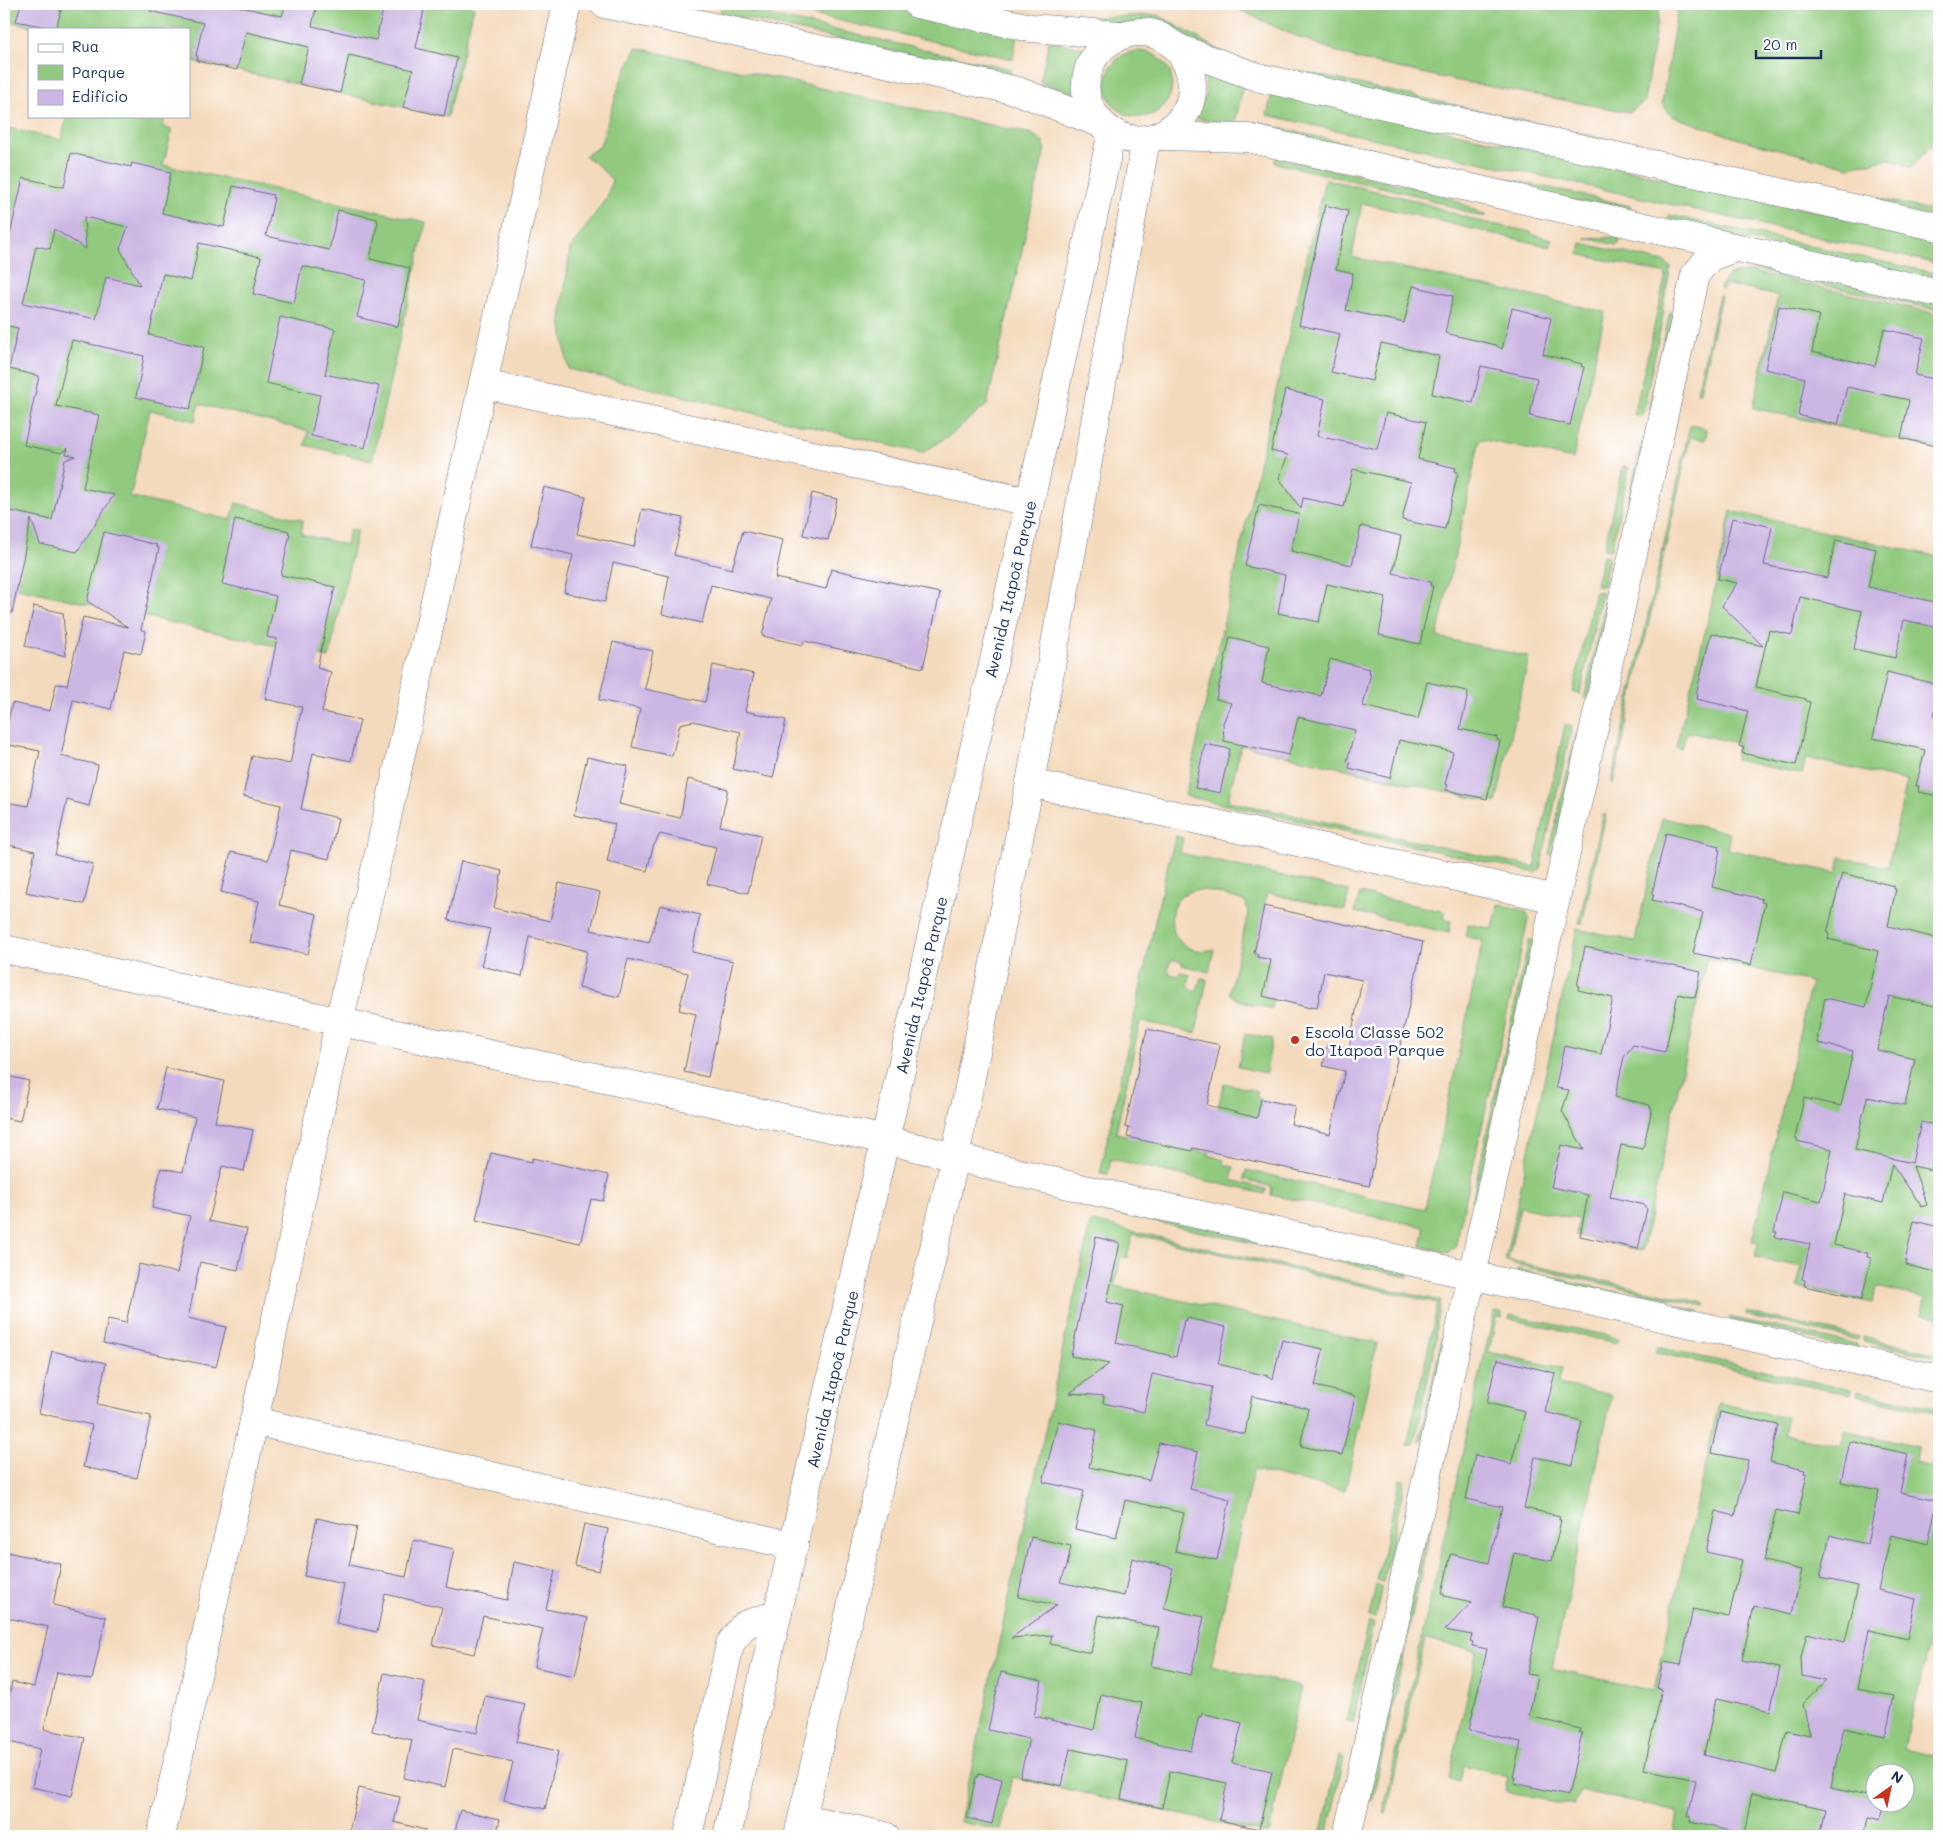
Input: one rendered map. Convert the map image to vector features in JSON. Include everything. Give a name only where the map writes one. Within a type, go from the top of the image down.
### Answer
[{"type":"street","points":[[161,1836],[254,1421],[339,1022],[380,849],[567,4]]},
{"type":"street","points":[[604,4],[1018,91],[1128,138],[1248,138],[1939,293]]},
{"type":"street","points":[[917,4],[1030,28],[1120,36]]},
{"type":"street","points":[[885,1836],[801,1827],[955,1157],[1030,783],[1152,138],[1178,123],[1190,102],[1193,91],[1191,73],[1184,56],[1176,47],[1166,40],[1150,34],[1132,33],[1109,41],[1093,58],[1085,81],[1088,104],[1107,128]]},
{"type":"street","points":[[1176,47],[1261,78],[1939,227]]},
{"type":"street","name":"Avenida Itapoã Parque","points":[[728,1836],[1030,502],[1107,128]]},
{"type":"street","points":[[1347,1836],[1695,275],[1693,265],[1683,243],[1674,235]]},
{"type":"street","points":[[1695,275],[1710,257],[1735,248]]},
{"type":"street","points":[[483,384],[1030,502]]},
{"type":"street","points":[[1030,783],[1556,900]]},
{"type":"street","points":[[4,949],[886,1140],[1097,1192],[1939,1379]]},
{"type":"street","points":[[254,1421],[794,1546]]},
{"type":"street","points":[[688,1836],[730,1644],[744,1624],[778,1614]]},
{"type":"green space","points":[[4,4],[461,4],[474,7],[447,117],[190,60],[190,28],[40,28],[4,20]]},
{"type":"green space","points":[[764,4],[879,4],[1017,34],[1013,59]]},
{"type":"green space","points":[[1228,4],[1660,4],[1644,102],[1629,112],[1454,80],[1356,59],[1286,32]]},
{"type":"green space","points":[[1678,4],[1939,4],[1939,137],[1911,168],[1890,159],[1849,167],[1739,139],[1672,116],[1662,104]]},
{"type":"green space","points":[[722,5],[1011,69],[1010,77],[720,13]]},
{"type":"green space","points":[[1158,15],[1228,55],[1202,45],[1163,24],[1077,22],[1077,18]]},
{"type":"green space","points":[[1049,41],[1088,49],[1076,94],[1040,83]]},
{"type":"green space","points":[[637,48],[1032,134],[1042,141],[1045,148],[987,405],[950,435],[922,453],[568,369],[561,319],[570,249],[607,197],[612,180],[599,166],[585,156],[600,146],[621,80]]},
{"type":"green space","points":[[1139,51],[1152,54],[1162,61],[1169,71],[1172,84],[1169,97],[1162,107],[1152,114],[1139,117],[1126,114],[1116,107],[1109,97],[1106,84],[1109,71],[1116,61],[1126,54]]},
{"type":"green space","points":[[1295,70],[1939,212],[1939,218],[1294,75]]},
{"type":"green space","points":[[1205,75],[1243,83],[1235,125],[1195,118],[1206,96]]},
{"type":"green space","points":[[1272,93],[1939,238],[1939,264],[1267,115]]},
{"type":"green space","points":[[66,118],[165,118],[163,127],[172,130],[163,165],[426,222],[372,461],[305,445],[308,431],[199,404],[195,421],[150,410],[130,497],[231,520],[236,503],[303,520],[301,534],[346,545],[350,529],[357,531],[329,658],[4,585],[4,127],[61,140]]},
{"type":"green space","points":[[1265,125],[1631,206],[1630,213],[1264,131]]},
{"type":"green space","points":[[1276,157],[1440,193],[1487,216],[1478,216],[1416,195],[1275,163]]},
{"type":"green space","points":[[1325,179],[1414,200],[1477,221],[1531,232],[1531,234],[1552,239],[1550,247],[1362,203],[1352,257],[1605,312],[1573,459],[1480,439],[1437,637],[1529,657],[1496,803],[1241,745],[1228,801],[1534,867],[1565,725],[1572,726],[1540,869],[1536,873],[1185,796]]},
{"type":"green space","points":[[1669,215],[1939,274],[1939,282],[1668,222]]},
{"type":"green space","points":[[1621,237],[1617,245],[1585,238]]},
{"type":"green space","points":[[1581,243],[1664,262],[1671,267],[1662,310],[1664,311],[1642,416],[1634,415],[1666,274],[1578,254]]},
{"type":"green space","points":[[1754,263],[1939,304],[1939,310],[1752,269]]},
{"type":"green space","points":[[1752,272],[1939,314],[1939,449],[1753,408],[1778,296],[1725,284],[1723,290],[1720,289],[1724,280],[1732,274]]},
{"type":"green space","points":[[1719,295],[1721,295],[1700,392],[1697,392]]},
{"type":"green space","points":[[1670,312],[1674,313],[1653,406],[1648,411]]},
{"type":"green space","points":[[1690,425],[1705,428],[1707,432],[1705,440],[1690,437],[1613,784],[1611,783]]},
{"type":"green space","points":[[1642,440],[1644,448],[1613,587],[1609,586]]},
{"type":"green space","points":[[1623,466],[1629,468],[1611,550],[1604,549]]},
{"type":"green space","points":[[1731,511],[1939,557],[1939,1318],[1922,1314],[1925,1298],[1876,1287],[1872,1303],[1797,1287],[1801,1267],[1755,1257],[1758,1243],[1752,1241],[1811,982],[1707,958],[1642,1251],[1576,1235],[1578,1219],[1520,1207],[1508,1260],[1705,1303],[1705,1306],[1518,1265],[1505,1260],[1577,929],[1635,941],[1662,818],[1730,833],[1727,849],[1837,873],[1840,857],[1888,867],[1907,781],[1806,758],[1802,774],[1735,760],[1737,743],[1687,732],[1681,749],[1676,747],[1709,616]]},
{"type":"green space","points":[[1603,555],[1609,556],[1603,586],[1596,585]]},
{"type":"green space","points":[[1595,591],[1602,592],[1580,694],[1573,692]]},
{"type":"green space","points":[[1607,593],[1612,594],[1589,696],[1584,699]]},
{"type":"green space","points":[[1576,733],[1579,742],[1554,856],[1549,854]]},
{"type":"green space","points":[[1603,815],[1606,815],[1582,924],[1579,923]]},
{"type":"green space","points":[[1176,836],[1183,838],[1180,853],[1349,891],[1345,910],[1267,893],[1254,953],[1271,960],[1263,995],[1273,999],[1271,1009],[1237,999],[1229,993],[1248,914],[1246,903],[1209,891],[1201,890],[1187,893],[1177,901],[1172,912],[1172,924],[1176,936],[1184,945],[1197,950],[1214,949],[1209,972],[1182,965],[1182,962],[1174,960],[1171,961],[1168,968],[1170,974],[1179,976],[1180,972],[1190,975],[1188,985],[1192,990],[1197,990],[1201,978],[1207,980],[1196,1033],[1140,1021],[1116,1133],[1207,1153],[1224,1083],[1257,1091],[1256,1096],[1261,1099],[1257,1118],[1219,1109],[1209,1155],[1224,1160],[1224,1165],[1234,1167],[1231,1180],[1266,1189],[1265,1194],[1111,1159],[1108,1174],[1100,1173],[1166,871]]},
{"type":"green space","points":[[1360,893],[1445,912],[1444,919],[1451,921],[1449,933],[1355,912]]},
{"type":"green space","points":[[1498,904],[1523,910],[1527,913],[1528,920],[1455,1248],[1448,1253],[1421,1246],[1425,1227],[1271,1195],[1272,1187],[1244,1179],[1246,1170],[1425,1209],[1483,941],[1465,936],[1468,924],[1493,929]]},
{"type":"green space","points":[[1529,940],[1534,941],[1476,1202],[1472,1201]]},
{"type":"green space","points":[[1245,1034],[1272,1039],[1266,1073],[1238,1067]]},
{"type":"green space","points":[[1093,1203],[1409,1273],[1408,1277],[1092,1208]]},
{"type":"green space","points":[[1092,1222],[1441,1301],[1435,1335],[1437,1335],[1414,1445],[1407,1445],[1438,1303],[1133,1234],[1127,1258],[1121,1256],[1115,1286],[1377,1343],[1345,1491],[1253,1470],[1211,1666],[1301,1687],[1269,1834],[1012,1777],[1001,1830],[960,1822],[1090,1224]]},
{"type":"green space","points":[[1517,1269],[1700,1311],[1697,1313],[1516,1275]]},
{"type":"green space","points":[[1495,1312],[1502,1313],[1502,1318],[1496,1317],[1489,1352],[1562,1368],[1559,1384],[1612,1395],[1552,1668],[1654,1691],[1719,1403],[1787,1418],[1783,1434],[1840,1446],[1844,1430],[1917,1447],[1915,1463],[1939,1468],[1939,1596],[1905,1749],[1939,1757],[1939,1836],[1673,1836],[1677,1812],[1579,1790],[1574,1806],[1505,1792],[1508,1776],[1464,1765],[1460,1781],[1449,1779],[1477,1651],[1425,1639],[1386,1814],[1383,1813]]},
{"type":"green space","points":[[1747,1312],[1859,1337],[1858,1340],[1746,1315]]},
{"type":"green space","points":[[1510,1315],[1619,1338],[1617,1343],[1509,1319]]},
{"type":"green space","points":[[1729,1317],[1856,1344],[1856,1349],[1731,1320]]},
{"type":"green space","points":[[1442,1337],[1446,1338],[1423,1438],[1419,1442]]},
{"type":"green space","points":[[1863,1337],[1939,1354],[1939,1358],[1863,1341]]},
{"type":"green space","points":[[1470,1344],[1372,1802],[1367,1795]]},
{"type":"green space","points":[[1657,1347],[1851,1390],[1850,1395],[1655,1352]]},
{"type":"green space","points":[[1858,1391],[1939,1409],[1939,1414],[1857,1396]]},
{"type":"green space","points":[[1400,1479],[1405,1480],[1383,1582],[1377,1580]]},
{"type":"green space","points":[[1376,1585],[1382,1586],[1375,1618],[1369,1617]]},
{"type":"green space","points":[[1369,1622],[1374,1623],[1353,1723],[1346,1722]]},
{"type":"green space","points":[[1339,1755],[1344,1758],[1327,1836],[1321,1836]]},
{"type":"building","points":[[21,4],[59,4],[58,9],[61,10],[56,28],[16,21]]},
{"type":"building","points":[[151,4],[227,4],[282,16],[286,4],[317,4],[312,26],[376,40],[384,4],[396,4],[424,10],[416,48],[457,58],[444,116],[403,107],[413,70],[349,55],[340,93],[299,84],[309,47],[246,32],[237,70],[197,61],[198,56],[196,56],[203,23],[150,11]]},
{"type":"building","points":[[71,153],[131,167],[132,163],[171,172],[162,213],[224,227],[233,186],[273,195],[266,236],[329,250],[338,210],[377,219],[378,222],[370,259],[410,268],[398,327],[357,317],[366,280],[302,266],[294,303],[253,294],[261,257],[199,243],[191,281],[163,274],[149,335],[204,347],[190,409],[136,397],[144,356],[72,340],[56,406],[99,415],[83,488],[114,495],[77,552],[40,544],[31,519],[12,613],[4,613],[4,519],[9,520],[11,511],[52,520],[65,460],[76,456],[66,454],[68,448],[62,453],[24,445],[39,376],[9,369],[18,328],[4,325],[4,261],[23,178],[64,187]],"holes":[[[84,217],[128,227],[120,249],[140,285],[106,277],[96,319],[23,303],[36,246],[50,249],[54,229],[86,249]]]},
{"type":"building","points":[[1325,205],[1348,211],[1336,269],[1353,273],[1346,310],[1404,323],[1413,286],[1453,296],[1445,333],[1496,345],[1502,349],[1512,308],[1551,318],[1543,354],[1582,364],[1581,366],[1584,367],[1570,425],[1530,416],[1537,378],[1481,366],[1473,403],[1432,394],[1439,356],[1381,343],[1372,381],[1331,372],[1340,334],[1299,325]]},
{"type":"building","points":[[1779,306],[1819,315],[1812,352],[1875,366],[1884,329],[1924,338],[1915,375],[1939,380],[1939,447],[1901,438],[1909,400],[1847,387],[1838,425],[1798,415],[1805,378],[1765,369]]},
{"type":"building","points":[[280,317],[335,329],[325,374],[379,386],[365,448],[311,436],[320,395],[266,383]]},
{"type":"building","points":[[1285,390],[1325,399],[1317,436],[1377,449],[1386,413],[1426,422],[1418,459],[1456,468],[1455,471],[1458,472],[1445,529],[1402,520],[1411,482],[1353,469],[1344,507],[1303,498],[1301,509],[1279,478],[1288,455],[1271,451]]},
{"type":"building","points":[[544,487],[586,497],[577,534],[634,547],[642,509],[683,518],[674,555],[732,569],[743,531],[783,540],[775,578],[826,589],[831,569],[940,593],[923,668],[804,641],[803,645],[762,636],[771,599],[711,585],[702,623],[662,614],[669,576],[613,563],[605,602],[564,592],[573,555],[531,545]]},
{"type":"building","points":[[812,493],[837,499],[828,540],[803,535]]},
{"type":"building","points":[[1259,505],[1299,514],[1291,551],[1352,565],[1361,526],[1401,536],[1393,573],[1431,582],[1430,586],[1433,586],[1420,644],[1379,635],[1386,597],[1327,584],[1319,622],[1278,613],[1285,575],[1245,566]]},
{"type":"building","points":[[1732,518],[1772,527],[1764,565],[1827,578],[1836,540],[1876,549],[1868,587],[1939,603],[1939,628],[1904,620],[1895,658],[1854,649],[1862,611],[1800,597],[1792,635],[1769,630],[1756,687],[1806,699],[1806,701],[1810,702],[1796,765],[1742,753],[1744,748],[1739,746],[1748,711],[1697,699],[1698,694],[1696,694],[1711,633],[1763,646],[1722,606],[1737,583],[1718,579]]},
{"type":"building","points":[[235,519],[289,531],[288,533],[290,534],[281,575],[335,587],[317,668],[331,672],[322,712],[360,720],[351,761],[313,753],[301,809],[338,818],[329,859],[291,850],[279,905],[317,914],[308,954],[250,942],[259,901],[221,892],[231,852],[268,860],[281,805],[243,796],[252,756],[290,764],[302,707],[265,699],[277,639],[267,637],[276,596],[222,584]]},
{"type":"building","points":[[104,532],[157,545],[156,547],[159,548],[141,630],[146,631],[141,654],[124,650],[111,709],[73,700],[61,756],[98,765],[89,806],[67,800],[55,855],[93,864],[84,904],[26,892],[35,851],[4,844],[4,814],[6,802],[28,806],[40,751],[4,744],[4,739],[12,703],[50,711],[56,684],[67,685],[83,617],[128,627],[87,601]]},
{"type":"building","points":[[34,606],[63,613],[66,656],[25,646]]},
{"type":"building","points":[[1230,637],[1269,646],[1262,683],[1321,696],[1330,659],[1369,669],[1368,672],[1371,673],[1363,706],[1418,719],[1427,682],[1467,691],[1468,694],[1460,729],[1497,737],[1497,740],[1500,741],[1487,799],[1446,790],[1448,785],[1445,784],[1453,752],[1399,740],[1390,778],[1349,768],[1350,763],[1347,762],[1355,730],[1298,717],[1289,755],[1224,741],[1223,723],[1231,703],[1216,699]]},
{"type":"building","points":[[613,642],[653,651],[645,689],[705,702],[713,665],[754,674],[745,711],[786,720],[773,778],[733,769],[741,732],[693,721],[680,724],[672,756],[632,747],[640,709],[599,700]]},
{"type":"building","points":[[1887,672],[1939,685],[1934,717],[1939,717],[1939,796],[1918,792],[1919,786],[1916,786],[1925,750],[1873,738]]},
{"type":"building","points":[[1205,744],[1230,749],[1220,793],[1195,788]]},
{"type":"building","points":[[587,757],[628,766],[619,804],[680,818],[688,779],[728,789],[720,826],[761,835],[748,893],[707,884],[716,847],[660,834],[653,847],[647,871],[607,862],[615,824],[574,815]]},
{"type":"building","points":[[1666,833],[1719,846],[1718,850],[1720,850],[1712,887],[1762,899],[1761,902],[1765,903],[1751,965],[1693,953],[1703,912],[1652,900]]},
{"type":"building","points":[[461,861],[502,871],[494,908],[550,921],[559,883],[600,892],[591,930],[649,943],[660,905],[700,915],[692,952],[733,961],[708,1077],[684,1072],[696,1014],[679,1010],[688,973],[628,959],[619,997],[579,988],[587,951],[530,937],[522,976],[481,966],[490,929],[448,920]]},
{"type":"building","points":[[1842,873],[1894,886],[1894,889],[1896,889],[1888,926],[1939,939],[1939,949],[1933,975],[1939,976],[1939,1007],[1889,996],[1877,1050],[1915,1059],[1905,1105],[1867,1097],[1855,1150],[1912,1163],[1921,1122],[1939,1126],[1939,1161],[1935,1160],[1931,1170],[1913,1166],[1927,1205],[1922,1207],[1892,1164],[1883,1203],[1845,1194],[1834,1245],[1868,1253],[1867,1257],[1871,1258],[1862,1299],[1804,1286],[1805,1280],[1802,1279],[1810,1244],[1775,1237],[1777,1232],[1774,1232],[1783,1192],[1821,1201],[1832,1149],[1797,1141],[1797,1138],[1795,1138],[1804,1098],[1841,1106],[1853,1051],[1818,1043],[1819,1038],[1817,1038],[1825,998],[1866,1007],[1878,951],[1828,939],[1829,934],[1827,933]]},
{"type":"building","points":[[1264,906],[1423,942],[1369,1186],[1193,1148],[1192,1151],[1127,1137],[1129,1128],[1125,1127],[1147,1029],[1220,1045],[1207,1105],[1257,1118],[1261,1099],[1295,1106],[1291,1124],[1330,1134],[1345,1071],[1323,1066],[1327,1045],[1349,1048],[1362,980],[1324,972],[1317,1008],[1310,1008],[1263,996],[1271,960],[1257,957],[1258,955],[1254,953]]},
{"type":"building","points":[[1585,947],[1701,972],[1695,998],[1678,994],[1665,1052],[1633,1045],[1624,1057],[1615,1097],[1650,1105],[1652,1109],[1643,1149],[1621,1145],[1610,1197],[1645,1205],[1647,1209],[1638,1249],[1580,1236],[1588,1195],[1551,1187],[1561,1145],[1584,1150],[1562,1111],[1569,1090],[1557,1088],[1556,1086],[1564,1046],[1601,1054],[1613,998],[1578,990],[1579,986],[1577,986]]},
{"type":"building","points":[[166,1068],[224,1081],[215,1122],[253,1130],[244,1171],[222,1166],[209,1221],[247,1229],[238,1270],[200,1262],[188,1318],[226,1327],[216,1367],[103,1343],[108,1319],[126,1323],[139,1264],[177,1273],[190,1216],[152,1208],[161,1168],[183,1172],[195,1117],[157,1109]]},
{"type":"building","points":[[8,1076],[29,1081],[20,1121],[4,1118],[4,1086],[6,1086]]},
{"type":"building","points":[[491,1153],[532,1162],[532,1158],[609,1175],[603,1201],[591,1199],[580,1243],[476,1220]]},
{"type":"building","points":[[1914,1221],[1939,1227],[1939,1273],[1906,1265],[1907,1261],[1905,1261]]},
{"type":"building","points":[[1096,1237],[1120,1243],[1107,1302],[1124,1306],[1116,1343],[1176,1357],[1184,1320],[1186,1321],[1187,1318],[1226,1327],[1218,1364],[1268,1376],[1273,1379],[1282,1340],[1323,1349],[1315,1386],[1355,1397],[1342,1455],[1301,1446],[1308,1408],[1252,1396],[1245,1434],[1204,1425],[1212,1387],[1152,1374],[1144,1412],[1103,1403],[1104,1396],[1070,1393],[1109,1364],[1071,1356]]},
{"type":"building","points":[[52,1351],[106,1363],[97,1404],[151,1416],[137,1478],[83,1467],[92,1425],[39,1413]]},
{"type":"building","points":[[1498,1359],[1555,1373],[1545,1412],[1582,1421],[1573,1465],[1535,1457],[1524,1508],[1560,1516],[1559,1520],[1561,1520],[1552,1561],[1514,1553],[1502,1607],[1539,1617],[1527,1674],[1537,1676],[1529,1716],[1580,1729],[1579,1732],[1582,1733],[1568,1795],[1514,1783],[1515,1777],[1513,1777],[1521,1742],[1469,1730],[1487,1649],[1472,1646],[1473,1642],[1470,1641],[1472,1635],[1445,1630],[1472,1602],[1444,1596],[1442,1593],[1451,1554],[1489,1563],[1502,1507],[1466,1499],[1475,1455],[1511,1464],[1525,1412],[1487,1403]]},
{"type":"building","points":[[1720,1412],[1778,1425],[1770,1462],[1805,1470],[1804,1473],[1807,1474],[1798,1515],[1776,1510],[1764,1561],[1802,1570],[1792,1614],[1754,1606],[1742,1660],[1780,1668],[1770,1711],[1716,1699],[1704,1755],[1776,1773],[1787,1730],[1810,1735],[1803,1704],[1826,1681],[1802,1676],[1801,1657],[1807,1633],[1845,1642],[1858,1586],[1820,1578],[1830,1535],[1867,1544],[1879,1490],[1841,1482],[1850,1441],[1908,1454],[1900,1493],[1937,1501],[1928,1544],[1891,1535],[1878,1590],[1916,1599],[1907,1639],[1869,1630],[1857,1689],[1894,1696],[1885,1737],[1844,1728],[1836,1761],[1831,1788],[1866,1796],[1866,1812],[1882,1812],[1880,1821],[1868,1818],[1864,1836],[1820,1836],[1826,1809],[1752,1793],[1744,1834],[1690,1822],[1691,1816],[1688,1816],[1696,1780],[1644,1769],[1662,1689],[1657,1688],[1663,1662],[1681,1665],[1693,1609],[1729,1617],[1742,1560],[1706,1552],[1715,1511],[1735,1516],[1748,1460],[1711,1453]]},
{"type":"building","points":[[1058,1421],[1097,1430],[1089,1467],[1149,1480],[1159,1443],[1198,1452],[1190,1489],[1230,1499],[1217,1560],[1175,1551],[1184,1513],[1125,1500],[1116,1538],[1075,1529],[1084,1491],[1043,1482]]},
{"type":"building","points":[[317,1518],[357,1527],[349,1565],[406,1577],[414,1540],[454,1549],[446,1587],[507,1600],[514,1562],[555,1571],[546,1609],[588,1618],[575,1676],[534,1667],[543,1629],[483,1616],[474,1654],[433,1645],[442,1607],[385,1594],[377,1632],[336,1623],[344,1584],[304,1576]]},
{"type":"building","points":[[584,1524],[608,1529],[599,1571],[575,1566]]},
{"type":"building","points":[[1031,1537],[1071,1546],[1067,1566],[1060,1582],[1124,1596],[1132,1558],[1173,1568],[1164,1608],[1204,1617],[1191,1675],[1151,1666],[1159,1628],[1099,1615],[1091,1653],[1050,1644],[1052,1635],[1011,1638],[1057,1605],[1018,1597]]},
{"type":"building","points":[[7,1552],[61,1564],[53,1605],[106,1617],[92,1680],[57,1672],[44,1729],[85,1738],[72,1796],[32,1787],[40,1749],[4,1741],[4,1720],[12,1682],[34,1687],[48,1627],[4,1617],[4,1569]]},
{"type":"building","points":[[1001,1672],[1042,1681],[1034,1716],[1094,1730],[1101,1694],[1142,1703],[1135,1738],[1191,1751],[1199,1716],[1201,1717],[1202,1713],[1242,1723],[1232,1763],[1272,1771],[1259,1829],[1219,1820],[1227,1783],[1170,1771],[1162,1808],[1121,1799],[1128,1761],[1070,1749],[1062,1786],[1020,1777],[1029,1739],[988,1730]]},
{"type":"building","points":[[384,1673],[425,1682],[417,1720],[477,1733],[485,1696],[525,1704],[516,1742],[558,1751],[545,1809],[504,1800],[513,1762],[453,1749],[445,1787],[404,1778],[412,1740],[372,1731]]},
{"type":"building","points":[[979,1774],[1002,1779],[992,1824],[967,1818],[976,1777]]},
{"type":"building","points":[[359,1788],[400,1797],[394,1822],[425,1830],[424,1836],[348,1836]]},
{"type":"building","points":[[460,1810],[500,1819],[496,1836],[454,1836]]},
{"type":"place","name":"Escola Classe 502 do Itapoã Parque","points":[[1295,1040]]}]
